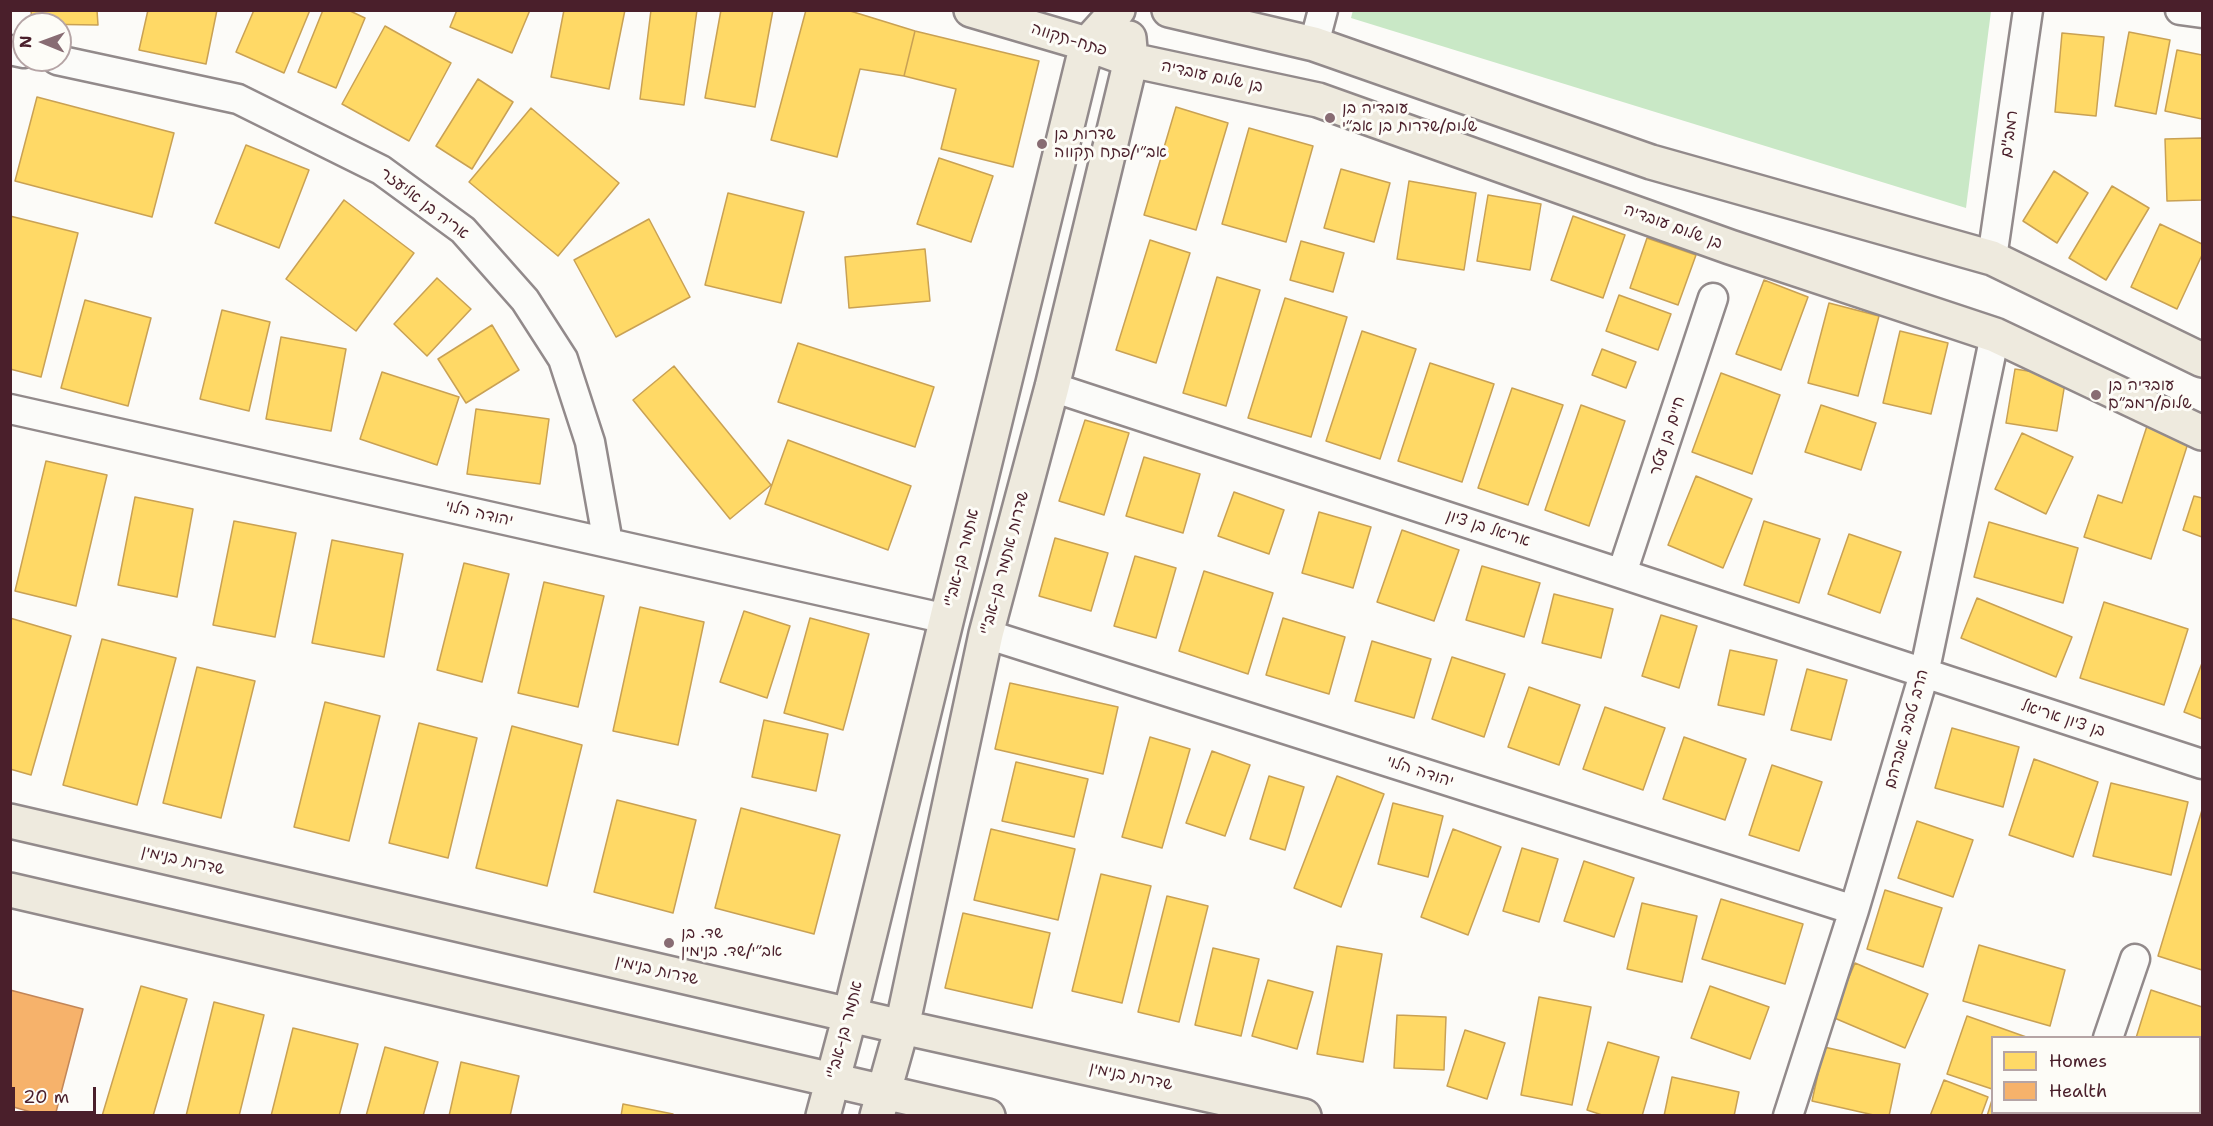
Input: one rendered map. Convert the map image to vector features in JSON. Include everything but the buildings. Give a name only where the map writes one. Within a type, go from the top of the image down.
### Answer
[{"type":"main road","name":"פתח-תקווה","points":[[971,10],[1087,44],[1131,60]]},
{"type":"main road","name":"אתמר בן-אב\"י","points":[[822,1116],[850,1015],[1087,44],[1118,10]]},
{"type":"main road","name":"שדרות אתמר בן-אב\"י","points":[[880,1104],[902,1027],[986,634],[1052,387],[1131,60],[1128,10]]},
{"type":"main road","points":[[1169,10],[1314,44],[1651,162],[1992,258],[2202,360]]},
{"type":"main road","name":"בן שלום עובדיה","points":[[1131,60],[1318,100],[1730,247],[1995,335],[2202,433]]},
{"type":"main road","name":"שדרות בנימין","points":[[10,821],[902,1027],[1304,1116]]},
{"type":"main road","points":[[10,891],[832,1079],[880,1104],[988,1116]]},
{"type":"street","points":[[1314,44],[1323,10]]},
{"type":"street","name":"רמב\"ם","points":[[1992,258],[2028,10]]},
{"type":"street","points":[[2180,10],[2202,13]]},
{"type":"street","name":"אריה בן אליעזר","points":[[72,63],[238,99],[381,170],[463,230],[525,300],[563,359],[590,442],[608,543]]},
{"type":"street","name":"חיים בן עטר","points":[[1622,573],[1713,298]]},
{"type":"street","name":"הרב טביב אברהם","points":[[1788,1116],[1854,910],[1924,674],[1995,335]]},
{"type":"street","name":"אריאל בן ציון","points":[[1052,387],[1924,674]]},
{"type":"street","name":"יהודה הלוי","points":[[10,409],[947,620]]},
{"type":"street","name":"יהודה הלוי","points":[[986,634],[1854,910]]},
{"type":"street","name":"בן ציון אריאל","points":[[1924,674],[2202,764]]},
{"type":"street","points":[[2109,1036],[2135,959]]},
{"type":"green space","points":[[1353,10],[1991,11],[1966,208],[1351,18]]},
{"type":"place","name":"עובדיה בן שלום/שדרות בן אב״י","points":[[1330,118]]},
{"type":"place","name":"שדרות בן אב״י/פתח תקווה","points":[[1042,144]]},
{"type":"place","name":"עובדיה בן שלום/רמב״ם","points":[[2096,395]]},
{"type":"place","name":"שד. בן אב״י/שד. בנימין","points":[[669,943]]}]
